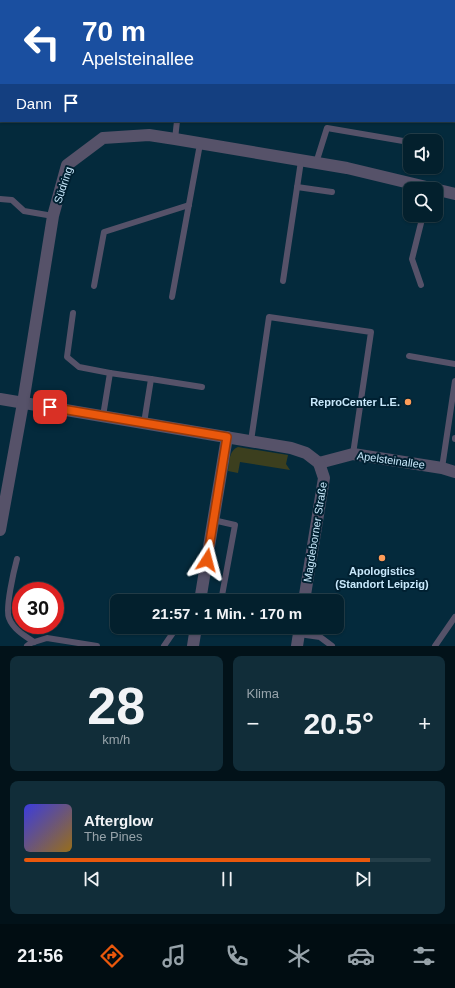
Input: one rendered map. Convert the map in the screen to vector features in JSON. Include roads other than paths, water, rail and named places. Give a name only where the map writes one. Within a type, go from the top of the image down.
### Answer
[{"type":"street","name":"Südring","points":[[0,530],[23,403],[53,216],[67,165],[103,138],[149,135],[347,168],[404,182]]},
{"type":"street","name":"Südring","points":[[443,191],[455,194]]},
{"type":"street","points":[[0,399],[291,448],[306,453],[318,463]]},
{"type":"street","points":[[201,594],[227,437]]},
{"type":"street","name":"Apelsteinallee","points":[[318,463],[353,454],[442,468],[455,472]]},
{"type":"street","name":"Magdeborner Straße","points":[[305,594],[324,478],[318,463]]},
{"type":"street","points":[[193,646],[195,634]]},
{"type":"street","points":[[297,646],[298,634]]},
{"type":"lane","points":[[175,139],[177,122]]},
{"type":"lane","points":[[316,163],[329,122]]},
{"type":"lane","points":[[327,128],[403,141]]},
{"type":"lane","points":[[172,297],[200,144]]},
{"type":"lane","points":[[283,281],[301,161]]},
{"type":"lane","points":[[297,187],[332,192]]},
{"type":"lane","points":[[0,198],[12,200],[24,212],[53,216]]},
{"type":"lane","points":[[94,286],[104,232],[189,205]]},
{"type":"lane","points":[[421,222],[412,259],[421,285]]},
{"type":"lane","points":[[73,313],[67,356],[79,367],[202,387]]},
{"type":"lane","points":[[251,441],[269,317],[371,332],[353,454]]},
{"type":"lane","points":[[409,356],[455,364]]},
{"type":"lane","points":[[103,416],[110,373]]},
{"type":"lane","points":[[144,423],[151,379]]},
{"type":"lane","points":[[442,468],[455,381]]},
{"type":"lane","points":[[213,520],[235,525],[222,594]]},
{"type":"lane","points":[[17,559],[9,600],[9,618],[18,631],[34,642]]},
{"type":"lane","points":[[436,646],[455,617]]},
{"type":"lane","points":[[164,646],[172,634]]},
{"type":"lane","points":[[311,634],[320,637],[332,646]]},
{"type":"lane","points":[[27,646],[47,638],[97,646]]},
{"type":"place","name":"ReproCenter L.E.","points":[[408,402]]},
{"type":"place","name":"Apologistics (Standort Leipzig)","points":[[382,558]]}]
